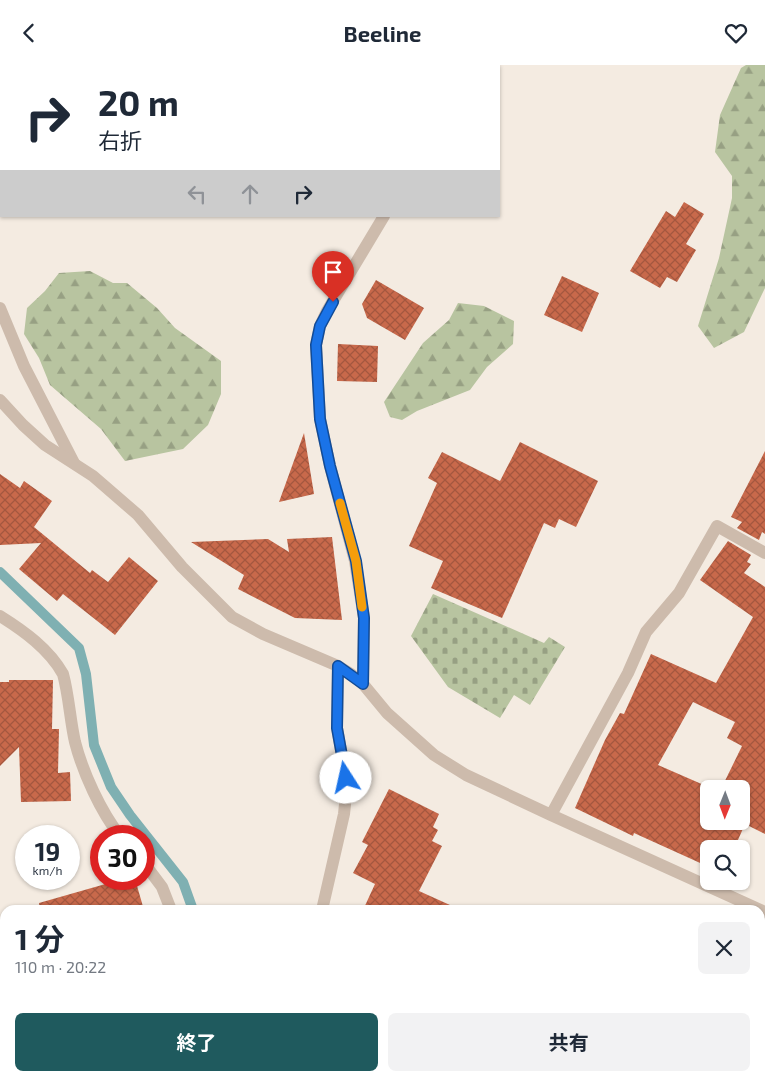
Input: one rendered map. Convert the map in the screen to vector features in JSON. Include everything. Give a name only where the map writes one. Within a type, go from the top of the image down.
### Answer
[{"type":"street","points":[[363,684],[364,618],[356,561],[330,466],[320,419],[316,345],[320,326],[327,311],[383,217]]},
{"type":"street","points":[[0,308],[24,366],[74,463]]},
{"type":"street","points":[[0,400],[45,445],[93,476],[138,515],[182,567],[232,617],[263,634],[338,666],[363,684],[387,713],[434,755],[466,775],[750,905]]},
{"type":"street","points":[[551,815],[628,673],[646,631],[679,593],[717,526],[765,553]]},
{"type":"street","points":[[0,616],[18,627],[38,644],[58,665],[63,674],[78,752],[92,788],[111,825]]},
{"type":"street","points":[[323,905],[344,814],[346,795],[346,778],[337,728],[338,666]]},
{"type":"street","points":[[155,878],[162,887],[168,905]]},
{"type":"green space","points":[[746,65],[765,65],[765,288],[744,332],[714,348],[698,326],[719,258],[732,198],[732,176],[715,152],[720,115],[741,68]]},
{"type":"green space","points":[[90,271],[113,283],[127,283],[157,308],[175,328],[221,361],[221,394],[208,425],[183,449],[125,461],[101,429],[50,385],[39,358],[24,334],[27,308],[45,291],[59,273]]},
{"type":"green space","points":[[458,303],[484,306],[514,321],[513,344],[487,367],[470,390],[417,411],[402,420],[390,417],[384,402],[423,343],[449,320]]},
{"type":"green space","points":[[433,594],[544,643],[549,637],[565,647],[530,705],[514,695],[500,718],[448,687],[411,636]]},
{"type":"building","points":[[684,202],[704,214],[686,244],[696,250],[677,282],[667,277],[660,288],[630,271],[666,211],[675,217]]},
{"type":"building","points":[[562,276],[599,293],[582,332],[544,315]]},
{"type":"building","points":[[376,280],[424,308],[405,340],[367,318],[362,304]]},
{"type":"building","points":[[338,344],[378,346],[377,382],[337,381]]},
{"type":"building","points":[[304,433],[314,494],[279,502]]},
{"type":"building","points":[[520,442],[598,481],[576,527],[559,519],[555,528],[544,523],[502,618],[431,588],[443,561],[409,546],[437,483],[428,478],[442,452],[500,481]]},
{"type":"building","points":[[765,451],[765,534],[762,532],[759,540],[737,528],[742,522],[731,517]]},
{"type":"building","points":[[0,474],[20,488],[24,481],[52,501],[34,527],[90,573],[92,570],[108,582],[129,557],[158,581],[115,635],[63,594],[57,601],[19,569],[41,543],[0,545]]},
{"type":"building","points":[[332,537],[342,620],[295,618],[238,589],[244,575],[191,542],[268,539],[289,552],[287,539]]},
{"type":"building","points":[[728,541],[751,555],[747,562],[751,564],[744,573],[765,587],[765,834],[750,826],[750,780],[725,780],[742,746],[727,738],[735,722],[693,702],[658,765],[700,783],[700,830],[742,830],[738,840],[700,840],[700,863],[634,833],[633,836],[575,808],[605,740],[620,713],[624,714],[651,654],[716,683],[753,617],[700,580]]},
{"type":"building","points":[[9,680],[53,680],[52,729],[59,729],[58,773],[70,772],[71,801],[21,802],[19,747],[0,766],[0,682],[9,682]]},
{"type":"building","points":[[389,789],[439,814],[433,827],[438,830],[432,841],[442,846],[419,891],[450,905],[365,905],[375,884],[353,873],[368,845],[362,842]]},
{"type":"building","points":[[90,888],[90,890],[138,890],[143,905],[39,905],[39,903]]},
{"type":"waterway","points":[[0,572],[79,648],[86,674],[94,745],[111,787],[130,815],[183,882],[191,905]]},
{"type":"slow traffic","points":[[340,503],[356,561],[362,607]]},
{"type":"route","points":[[333,302],[320,326],[316,345],[320,419],[330,466],[356,561],[364,618],[363,684],[338,666],[337,728],[346,778]]}]
